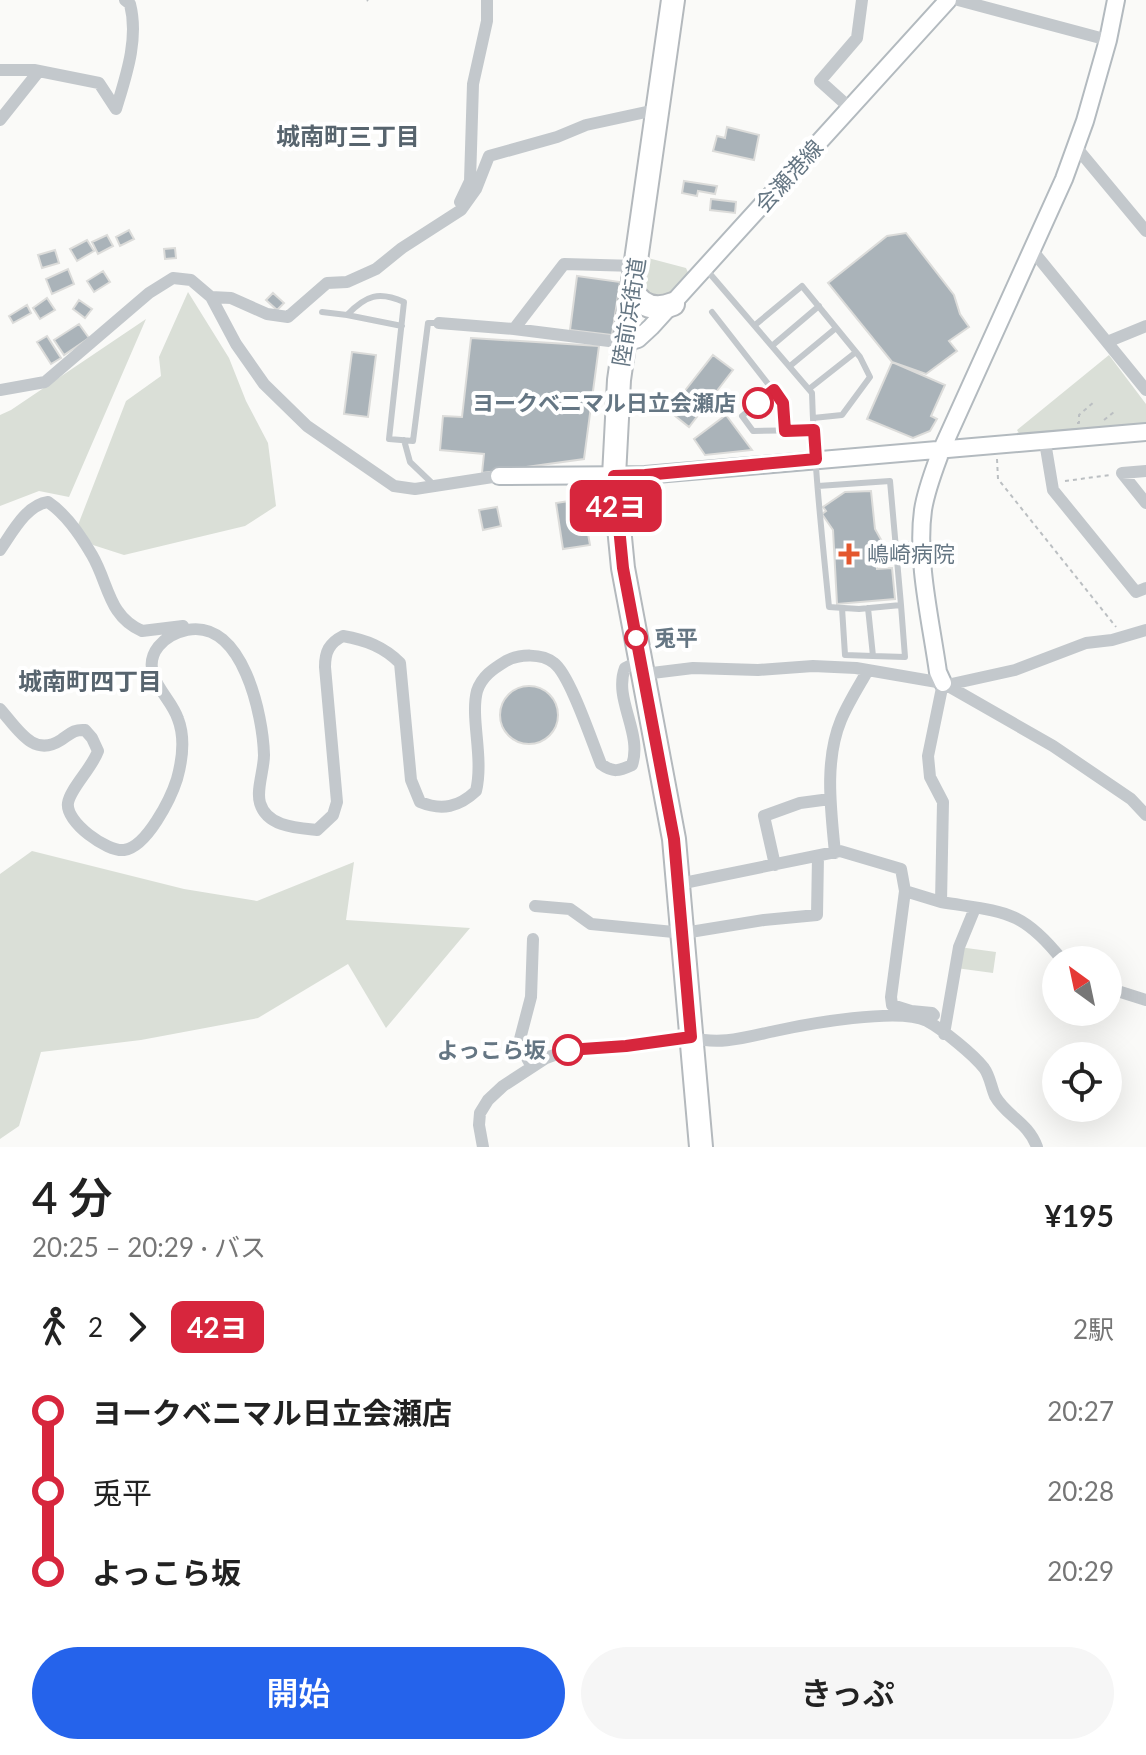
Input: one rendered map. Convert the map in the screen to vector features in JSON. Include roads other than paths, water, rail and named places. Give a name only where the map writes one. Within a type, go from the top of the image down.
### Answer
[{"type":"highway","name":"陸前浜街道","points":[[673,0],[625,343],[615,428],[614,476],[623,568],[668,800],[679,884],[701,1147]]},
{"type":"highway","points":[[632,289],[647,306],[656,308],[673,304]]},
{"type":"street","points":[[0,70],[39,71],[99,83],[116,109],[130,63],[134,18],[130,4],[125,0]]},
{"type":"street","points":[[453,215],[470,181],[473,84],[487,21],[487,0]]},
{"type":"street","points":[[850,108],[820,81],[857,38],[862,0]]},
{"type":"street","name":"会瀬港線","points":[[625,343],[644,335],[948,0]]},
{"type":"street","points":[[958,0],[1108,40]]},
{"type":"street","points":[[941,902],[943,802],[930,777],[928,756],[945,684],[938,672],[922,530],[927,491],[941,451],[1076,147],[1108,40],[1116,0]]},
{"type":"street","points":[[0,120],[39,71]]},
{"type":"street","points":[[211,297],[231,298],[267,314],[288,317],[327,283],[347,282],[376,269],[402,248],[461,210],[476,189],[489,156],[557,137],[586,125],[660,109]]},
{"type":"street","points":[[1076,147],[1146,231]]},
{"type":"street","points":[[1032,250],[1146,390]]},
{"type":"street","points":[[514,329],[564,264],[636,266]]},
{"type":"street","points":[[0,390],[45,382],[149,293],[173,278],[191,280],[211,297],[236,344],[264,384],[307,426],[394,486],[415,489],[499,476],[645,475],[1146,432]]},
{"type":"street","points":[[439,323],[625,343]]},
{"type":"street","points":[[1107,342],[1144,330]]},
{"type":"street","points":[[1045,442],[1053,490],[1136,592],[1146,588]]},
{"type":"street","points":[[1146,471],[1122,473],[1146,503]]},
{"type":"street","points":[[0,550],[31,510],[39,503],[48,502],[58,509],[93,556],[105,589],[121,617],[142,631],[197,624],[209,628],[240,662],[258,704],[264,733],[260,803],[267,814],[289,827],[317,830],[333,815],[337,802],[325,655],[343,636],[388,651],[400,663],[411,780],[420,802],[433,807],[457,804],[476,791],[480,760],[476,696],[480,682],[489,671],[512,658],[542,657],[554,663],[565,676],[601,764],[609,770],[618,772],[632,765],[635,756],[621,679],[625,668],[758,670],[813,666],[868,670],[945,684],[1053,746],[1131,799],[1146,815]]},
{"type":"street","points":[[0,709],[37,746],[48,747],[77,729],[85,730],[98,751],[93,766],[67,805],[71,817],[82,829],[110,848],[124,850],[136,845],[164,811],[177,779],[182,750],[180,721],[154,678],[153,655],[158,644],[188,630],[205,630],[215,634]]},
{"type":"street","points":[[945,684],[1015,670],[1086,643],[1146,630]]},
{"type":"street","points":[[835,853],[830,799],[834,745],[841,721],[868,670]]},
{"type":"street","points":[[775,865],[764,816],[800,803],[830,799]]},
{"type":"street","points":[[679,884],[840,851],[901,869],[905,891],[892,1005],[934,1015],[925,1020]]},
{"type":"street","points":[[535,906],[570,909],[591,924],[684,933],[817,915],[818,856]]},
{"type":"street","points":[[905,891],[941,902],[1017,916],[1033,927],[1050,946]]},
{"type":"street","points":[[944,1034],[959,947],[975,908]]},
{"type":"street","points":[[532,1067],[520,1039],[531,997],[533,939]]},
{"type":"street","points":[[1122,992],[1146,1000]]},
{"type":"street","points":[[483,1147],[480,1113],[488,1100],[503,1086],[557,1052],[691,1037],[705,1042],[733,1041],[841,1020],[889,1016],[925,1020],[985,1069],[996,1098],[1029,1130],[1037,1147]]},
{"type":"lane","points":[[705,268],[812,393],[829,607],[901,605]]},
{"type":"lane","points":[[755,325],[802,286],[856,352],[870,377],[842,415],[813,418]]},
{"type":"lane","points":[[347,315],[360,301],[385,294],[404,302],[389,439],[413,441],[428,323],[439,323]]},
{"type":"lane","points":[[773,345],[819,306]]},
{"type":"lane","points":[[322,312],[402,326]]},
{"type":"lane","points":[[712,312],[783,403],[785,431]]},
{"type":"lane","points":[[790,366],[836,328]]},
{"type":"lane","points":[[809,389],[856,352]]},
{"type":"lane","points":[[774,390],[742,416],[753,431],[814,430]]},
{"type":"lane","points":[[404,440],[410,462],[434,485]]},
{"type":"lane","points":[[818,486],[890,481],[905,657],[845,655],[842,608]]},
{"type":"lane","points":[[868,608],[873,656]]},
{"type":"place","name":"ヨークベニマル日立会瀬店","points":[[758,403]]},
{"type":"place","name":"嶋崎病院","points":[[849,554]]},
{"type":"place","name":"兎平","points":[[636,638]]},
{"type":"place","name":"よっこら坂","points":[[568,1050]]},
{"type":"district","name":"城南町三丁目","points":[[348,137]]},
{"type":"district","name":"城南町四丁目","points":[[90,682]]}]
